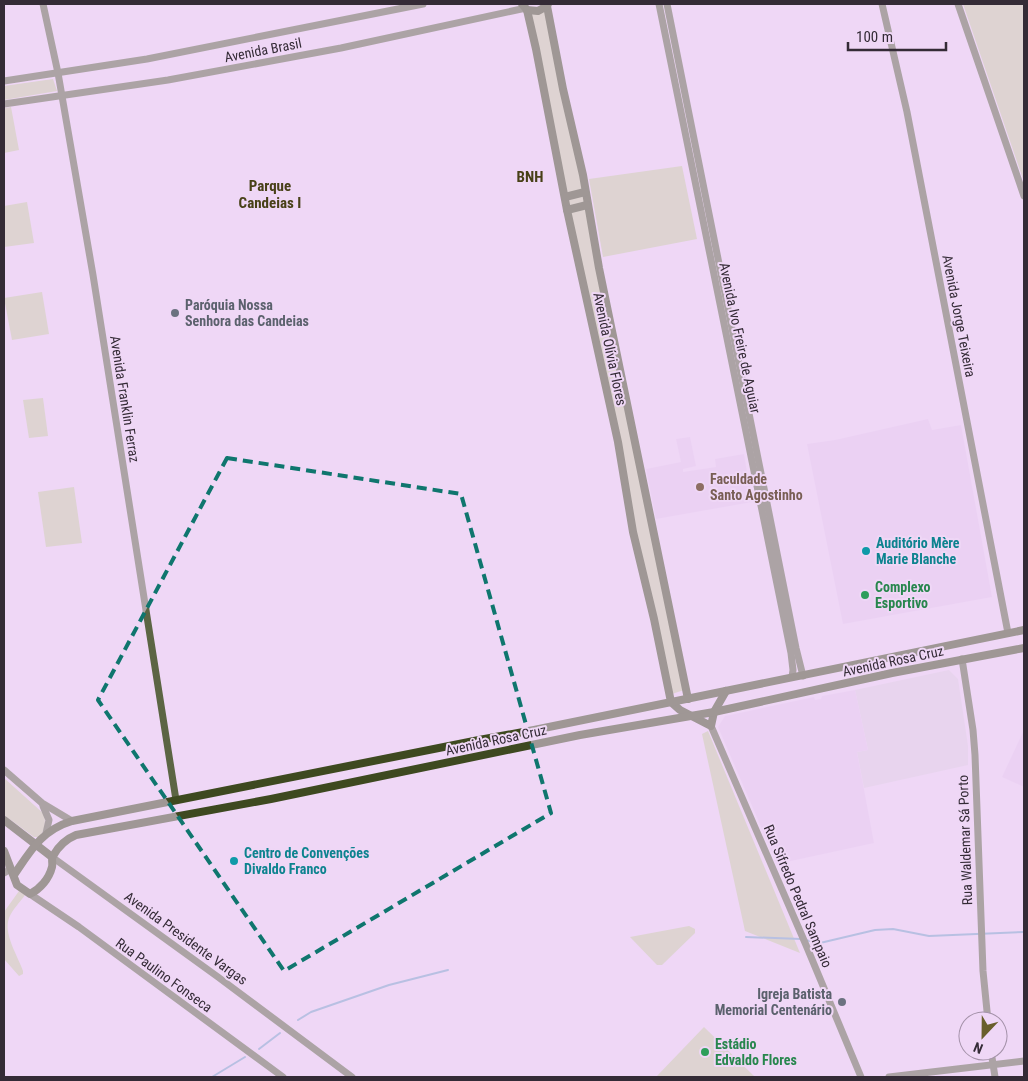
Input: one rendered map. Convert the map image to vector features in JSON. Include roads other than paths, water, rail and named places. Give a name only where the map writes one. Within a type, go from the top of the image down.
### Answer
[{"type":"main road","name":"Avenida Brasil","points":[[525,7],[538,11],[548,5]]},
{"type":"main road","name":"Avenida Olívia Flores","points":[[548,5],[686,690],[686,699]]},
{"type":"main road","name":"Avenida Olívia Flores","points":[[525,7],[618,442],[633,534],[654,619],[670,702]]},
{"type":"main road","points":[[565,197],[585,192]]},
{"type":"main road","points":[[567,210],[587,205]]},
{"type":"main road","name":"Avenida Rosa Cruz","points":[[27,857],[35,844],[46,833],[72,820],[508,735],[1024,630]]},
{"type":"main road","name":"Avenida Rosa Cruz","points":[[30,894],[43,885],[52,867],[52,857],[63,843],[72,836],[260,801],[580,735],[714,712],[1024,648]]},
{"type":"main road","points":[[834,669],[831,679],[838,685]]},
{"type":"main road","points":[[670,702],[680,710],[711,726],[714,712],[726,691]]},
{"type":"main road","points":[[669,720],[680,710],[686,699]]},
{"type":"main road","points":[[508,735],[512,742],[508,750]]},
{"type":"main road","points":[[369,762],[366,770],[367,774],[373,778]]},
{"type":"main road","points":[[257,784],[264,791],[260,801]]},
{"type":"main road","points":[[87,818],[86,827],[91,832]]},
{"type":"main road","name":"Avenida Presidente Vargas","points":[[4,820],[52,857]]},
{"type":"main road","points":[[4,852],[17,885],[30,894]]},
{"type":"main road","points":[[14,875],[27,857],[40,854],[52,857]]},
{"type":"street","name":"Avenida Franklin Ferraz","points":[[43,4],[58,73],[93,275],[176,800]]},
{"type":"street","name":"Avenida Brasil","points":[[4,82],[147,59],[423,4]]},
{"type":"street","name":"Avenida Ivo Freire de Aguiar","points":[[659,4],[706,242],[717,285],[724,330],[780,587],[803,676]]},
{"type":"street","name":"Avenida Ivo Freire de Aguiar","points":[[667,4],[780,587],[792,658],[792,677]]},
{"type":"street","name":"Avenida Jorge Teixeira","points":[[882,4],[907,112],[1008,634]]},
{"type":"street","points":[[958,4],[1024,196]]},
{"type":"street","name":"Avenida Brasil","points":[[4,104],[168,80],[341,48],[525,7]]},
{"type":"street","name":"Rua Waldemar Sá Porto","points":[[962,660],[975,755],[982,971],[987,1011]]},
{"type":"street","name":"Rua Sifredo Pedral Sampaio","points":[[711,726],[861,1077]]},
{"type":"street","points":[[4,770],[42,803],[72,820]]},
{"type":"street","points":[[42,803],[50,820],[46,833]]},
{"type":"street","name":"Avenida Presidente Vargas","points":[[52,857],[352,1077]]},
{"type":"street","points":[[8,861],[9,868],[4,874],[10,877],[14,875]]},
{"type":"street","name":"Rua Paulino Fonseca","points":[[30,894],[284,1077]]},
{"type":"street","points":[[992,1061],[995,1077]]},
{"type":"street","points":[[889,1077],[1024,1061]]},
{"type":"waterway","points":[[805,940],[820,943],[875,930],[893,929],[929,936],[1024,932]]},
{"type":"waterway","points":[[746,937],[801,939]]},
{"type":"waterway","points":[[298,1020],[311,1012],[389,985],[448,970]]},
{"type":"waterway","points":[[259,1049],[280,1033]]},
{"type":"waterway","points":[[212,1077],[245,1057]]},
{"type":"place","name":"Paróquia Nossa Senhora das Candeias","points":[[175,313]]},
{"type":"place","name":"Faculdade Santo Agostinho","points":[[700,487]]},
{"type":"place","name":"Auditório Mère Marie Blanche","points":[[866,551]]},
{"type":"place","name":"Complexo Esportivo","points":[[865,595]]},
{"type":"place","name":"Centro de Convenções Divaldo Franco","points":[[234,861]]},
{"type":"place","name":"Igreja Batista Memorial Centenário","points":[[842,1002]]},
{"type":"place","name":"Estádio Edvaldo Flores","points":[[705,1052]]},
{"type":"district","name":"BNH","points":[[530,177]]},
{"type":"district","name":"Parque Candeias I","points":[[270,194]]}]
